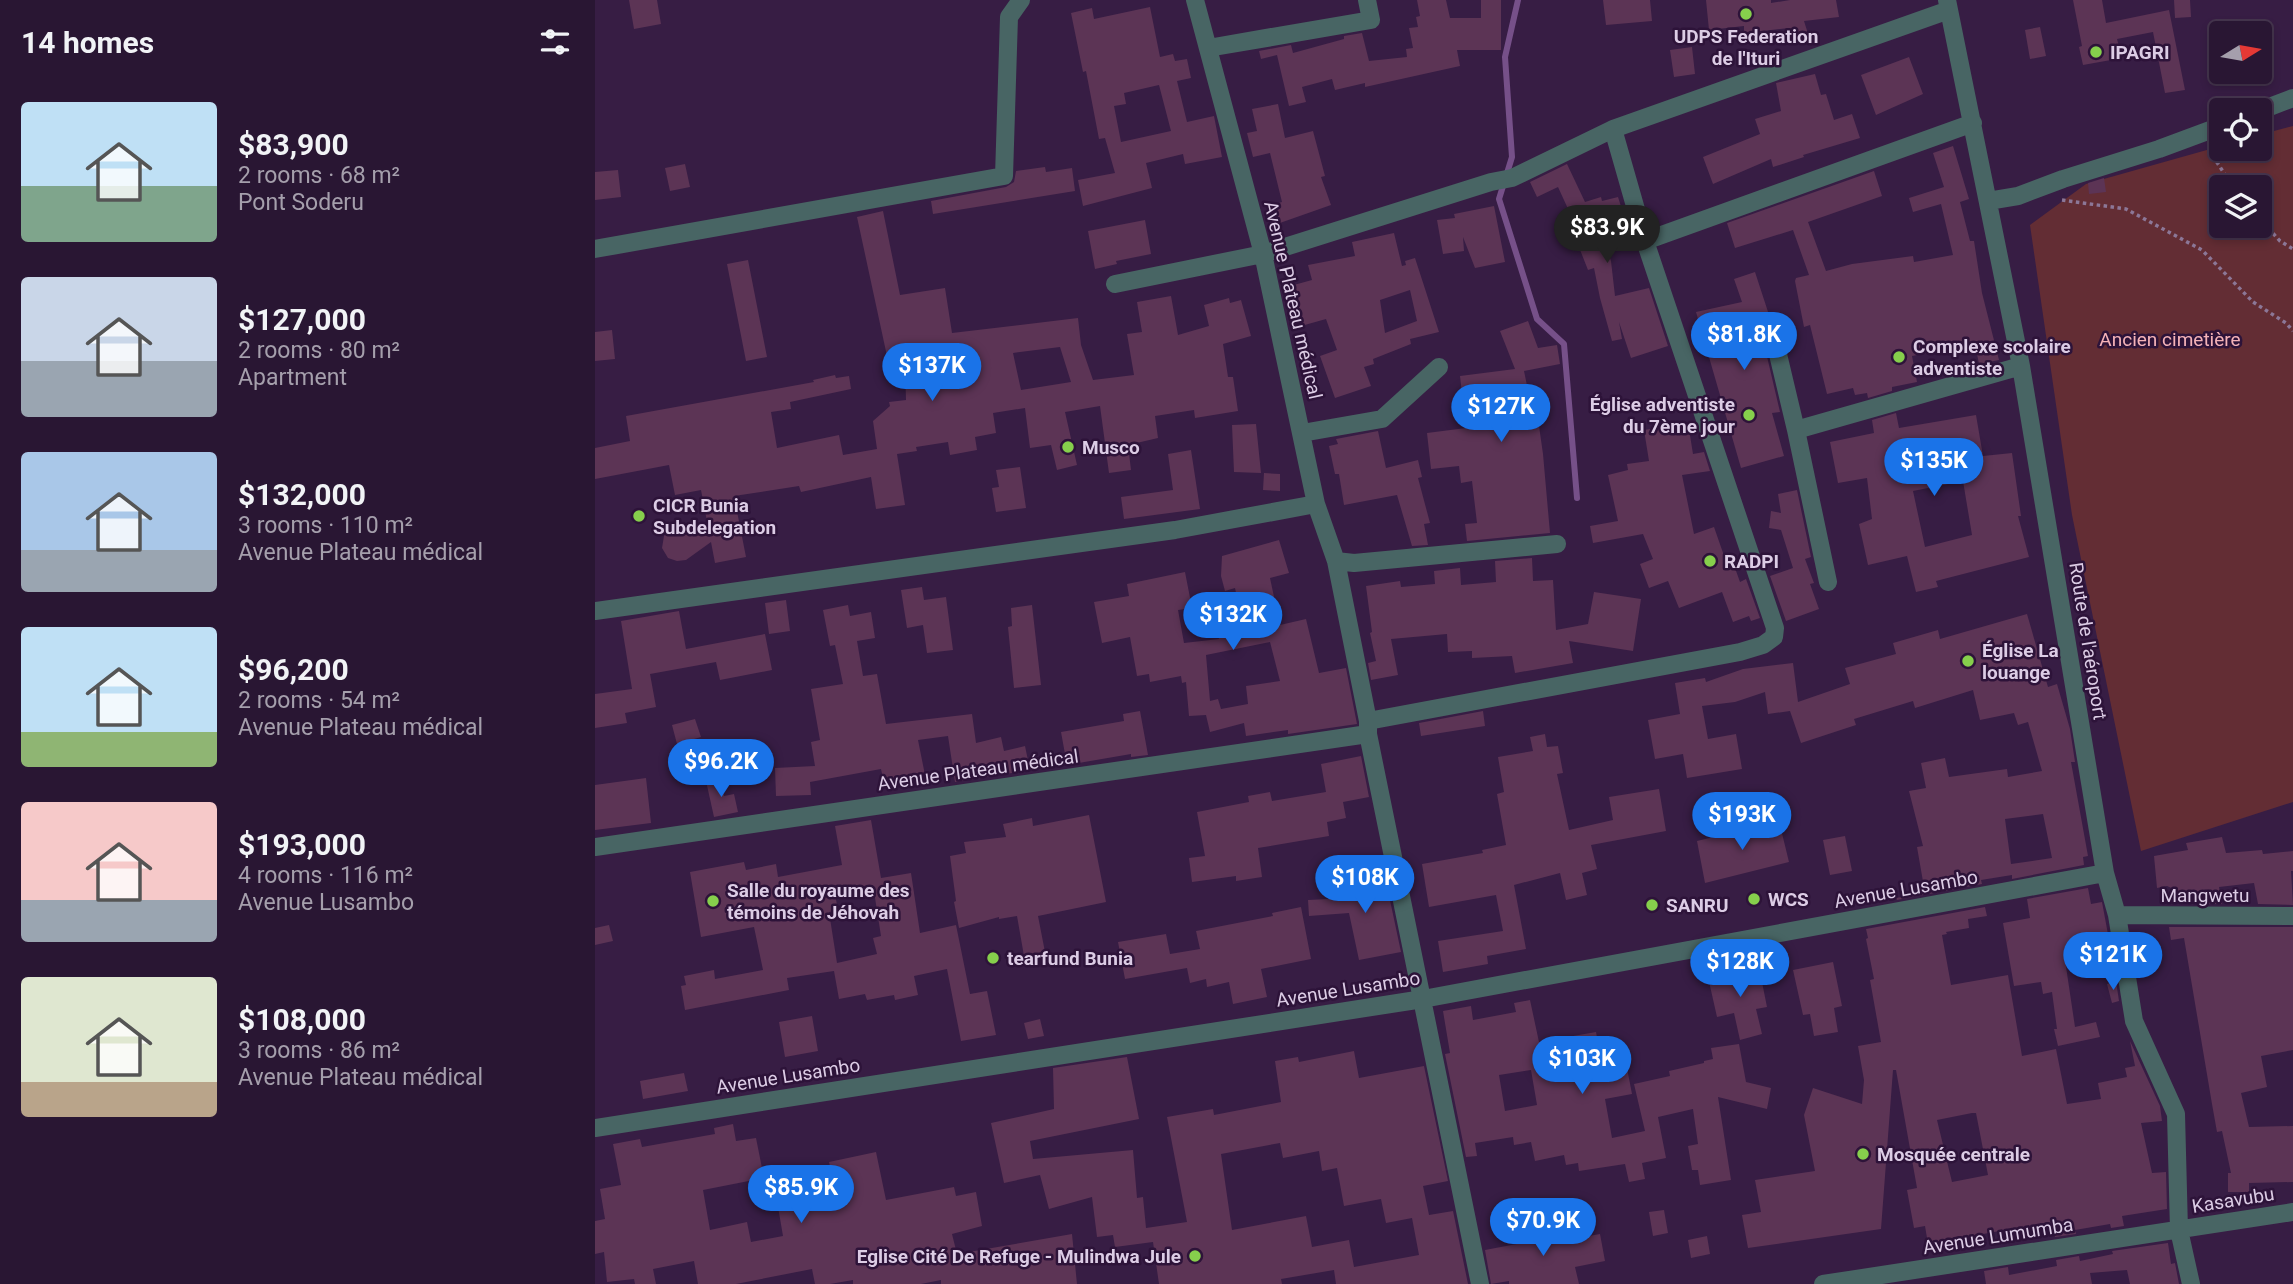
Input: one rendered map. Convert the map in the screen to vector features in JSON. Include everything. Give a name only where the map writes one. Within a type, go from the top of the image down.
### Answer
[{"type":"street","points":[[595,248],[1004,176],[1009,16],[1021,0]]},
{"type":"street","name":"Avenue Plateau médical","points":[[1195,0],[1263,254],[1316,504],[1336,561],[1481,1284]]},
{"type":"street","points":[[1208,48],[1371,20],[1367,0]]},
{"type":"street","points":[[1115,284],[1263,254],[1491,182],[1513,178],[1613,129],[1948,5]]},
{"type":"street","name":"Route de l'aéroport","points":[[1948,5],[2021,366],[2105,873],[2117,915],[2134,1021],[2176,1114],[2179,1230],[2191,1284]]},
{"type":"street","points":[[2272,106],[2293,98]]},
{"type":"street","points":[[1645,241],[1973,123]]},
{"type":"street","points":[[1368,728],[1740,652],[1763,645],[1774,637],[1775,628],[1645,241],[1613,129]]},
{"type":"street","points":[[1987,201],[2018,197],[2063,178],[2209,130]]},
{"type":"street","points":[[1772,329],[1828,582]]},
{"type":"street","points":[[1796,430],[2021,366]]},
{"type":"street","points":[[1302,433],[1382,419],[1439,367]]},
{"type":"street","points":[[595,611],[1175,530],[1316,504]]},
{"type":"street","points":[[1336,561],[1354,563],[1557,544]]},
{"type":"street","name":"Avenue Plateau médical","points":[[595,847],[1368,728]]},
{"type":"street","name":"Avenue Lusambo","points":[[595,1128],[1423,999],[2105,873]]},
{"type":"street","name":"Mangwetu","points":[[2117,915],[2293,916]]},
{"type":"street","name":"Kasavubu","points":[[2179,1230],[2293,1212]]},
{"type":"street","name":"Avenue Lumumba","points":[[1823,1284],[2179,1230]]},
{"type":"path","points":[[2199,134],[2225,175]]},
{"type":"path","points":[[2054,199],[2126,209],[2202,250],[2253,302],[2286,323],[2293,331]]},
{"type":"path","points":[[2272,232],[2293,249]]},
{"type":"green space","name":"Ancien cimetière","points":[[2293,126],[2293,802],[2141,851],[2072,515],[2030,225],[2086,184],[2209,149],[2209,161],[2272,161],[2272,132]]},
{"type":"building","points":[[629,0],[657,0],[661,24],[634,29]]},
{"type":"building","points":[[1417,0],[1446,0],[1450,18],[1481,18],[1481,0],[1501,0],[1501,50],[1457,50],[1460,66],[1365,87],[1365,83],[1335,90],[1332,79],[1302,87],[1306,102],[1289,106],[1277,55],[1261,59],[1259,51],[1291,45],[1293,53],[1344,39],[1344,36],[1362,33],[1369,61],[1407,57],[1406,49],[1413,48],[1409,28],[1418,27],[1416,17],[1420,16]]},
{"type":"building","points":[[1603,0],[1650,0],[1652,21],[1606,25]]},
{"type":"building","points":[[1706,0],[1771,0],[1771,3],[1790,0],[1836,0],[1839,17],[1804,21],[1810,40],[1793,44],[1789,28],[1744,33],[1744,26],[1709,30]]},
{"type":"building","points":[[2073,0],[2102,0],[2106,23],[2169,10],[2185,90],[2165,93],[2153,32],[2117,39],[2122,58],[2083,65]]},
{"type":"building","points":[[2174,0],[2190,0],[2191,17],[2175,18]]},
{"type":"building","points":[[1150,7],[1160,57],[1173,54],[1175,61],[1187,59],[1191,78],[1177,81],[1187,122],[1214,116],[1222,157],[1185,164],[1183,154],[1146,163],[1152,188],[1083,206],[1078,180],[1115,173],[1105,138],[1099,139],[1071,13],[1092,8],[1094,19]],"holes":[[[1159,85],[1171,131],[1121,142],[1114,106],[1126,104],[1124,93]]]},
{"type":"building","points":[[2040,27],[2046,56],[2030,59],[2025,30]]},
{"type":"building","points":[[1692,47],[1695,74],[1674,77],[1670,50]]},
{"type":"building","points":[[1909,57],[1923,94],[1876,115],[1861,75]]},
{"type":"building","points":[[1815,74],[1821,95],[1826,94],[1834,120],[1852,114],[1860,138],[1773,167],[1771,159],[1713,184],[1703,157],[1760,134],[1755,119],[1781,111],[1776,83]]},
{"type":"building","points":[[1278,104],[1285,138],[1313,131],[1325,176],[1321,177],[1331,205],[1277,224],[1271,205],[1282,202],[1270,153],[1253,157],[1247,133],[1257,131],[1252,109]]},
{"type":"building","points":[[1953,146],[1969,199],[1960,202],[1970,241],[1974,241],[1982,293],[1999,360],[1979,364],[1975,344],[1912,356],[1917,382],[1892,387],[1892,391],[1868,398],[1867,393],[1855,395],[1853,388],[1827,394],[1810,325],[1804,327],[1795,281],[1796,278],[1809,275],[1793,230],[1735,248],[1727,223],[1874,171],[1882,196],[1808,222],[1826,271],[1852,264],[1913,256],[1914,262],[1953,255],[1941,204],[1913,212],[1909,198],[1944,187],[1933,153]]},
{"type":"building","points":[[685,164],[690,187],[670,191],[665,168]]},
{"type":"building","points":[[1567,164],[1585,202],[1601,197],[1602,201],[1618,197],[1626,222],[1600,229],[1611,261],[1615,296],[1649,288],[1668,346],[1631,358],[1619,322],[1622,339],[1612,341],[1594,268],[1588,270],[1575,237],[1580,235],[1558,187],[1537,197],[1530,182]]},
{"type":"building","points":[[1045,167],[1046,172],[1072,168],[1075,191],[933,214],[931,201],[1006,187],[1014,182],[1016,171]]},
{"type":"building","points":[[618,170],[621,197],[595,200],[595,172]]},
{"type":"building","points":[[2104,178],[2106,192],[2089,194],[2088,183]]},
{"type":"building","points":[[1494,206],[1505,262],[1475,268],[1463,237],[1464,251],[1443,254],[1437,220],[1455,218],[1454,214]]},
{"type":"building","points":[[883,211],[900,295],[945,288],[952,333],[1078,318],[1081,345],[1093,380],[1134,375],[1127,334],[1142,332],[1137,302],[1171,296],[1178,335],[1209,326],[1204,305],[1229,298],[1230,303],[1241,300],[1251,336],[1223,344],[1228,377],[1233,377],[1238,411],[1195,418],[1194,410],[1155,416],[1158,438],[1128,445],[1131,470],[1109,473],[1100,406],[1065,412],[1077,465],[1057,470],[1051,445],[1030,448],[1025,408],[993,413],[996,433],[975,437],[977,450],[950,455],[948,442],[916,447],[917,451],[897,454],[905,505],[876,509],[871,477],[801,492],[799,486],[734,496],[746,557],[715,563],[711,542],[686,560],[668,558],[662,548],[664,536],[668,531],[681,527],[710,537],[701,490],[675,495],[669,465],[595,479],[595,448],[630,441],[626,416],[814,382],[813,380],[835,375],[836,378],[849,376],[851,389],[790,402],[791,409],[771,412],[777,448],[839,435],[843,455],[877,449],[873,421],[890,406],[889,402],[906,400],[905,367],[890,370],[857,217]],"holes":[[[1060,347],[1071,382],[1021,390],[1013,353]]]},
{"type":"building","points":[[1145,220],[1151,254],[1116,261],[1117,264],[1095,269],[1088,231]]},
{"type":"building","points":[[1394,233],[1402,266],[1406,265],[1405,261],[1415,258],[1439,332],[1410,339],[1411,344],[1373,359],[1374,364],[1364,367],[1371,386],[1335,398],[1320,356],[1337,350],[1326,319],[1294,328],[1283,288],[1312,280],[1308,265],[1355,256],[1352,242]],"holes":[[[1410,290],[1417,321],[1385,333],[1380,300]]]},
{"type":"building","points":[[748,260],[767,357],[746,361],[727,264]]},
{"type":"building","points":[[1755,272],[1770,318],[1764,321],[1761,331],[1780,412],[1772,413],[1784,456],[1741,468],[1696,312],[1742,302],[1734,279]]},
{"type":"building","points":[[1528,321],[1538,348],[1557,345],[1560,364],[1524,371],[1534,419],[1538,419],[1550,533],[1467,541],[1465,524],[1477,523],[1472,481],[1461,483],[1459,466],[1431,469],[1427,433],[1466,428],[1460,376],[1515,369],[1500,331]]},
{"type":"building","points":[[612,330],[615,359],[595,361],[595,332]]},
{"type":"building","points":[[1896,413],[1899,428],[1976,415],[1983,456],[2012,453],[2021,516],[2018,516],[2029,557],[1936,581],[1938,587],[1916,592],[1907,556],[1868,565],[1859,524],[1872,519],[1867,478],[1838,483],[1830,442],[1874,433],[1872,420]],"holes":[[[1963,481],[1972,535],[1925,547],[1913,491]]]},
{"type":"building","points":[[1688,423],[1693,454],[1704,452],[1710,471],[1682,475],[1694,534],[1714,527],[1729,570],[1735,568],[1740,582],[1746,579],[1760,618],[1751,621],[1749,616],[1733,622],[1722,592],[1679,608],[1668,581],[1649,588],[1640,564],[1653,559],[1643,534],[1593,543],[1590,526],[1618,521],[1608,475],[1628,470],[1627,464],[1649,461],[1644,430]]},
{"type":"building","points":[[1256,424],[1261,473],[1234,472],[1232,425]]},
{"type":"building","points":[[1378,431],[1386,468],[1418,460],[1422,477],[1418,478],[1430,523],[1424,524],[1428,545],[1412,546],[1397,495],[1344,505],[1339,474],[1335,474],[1329,446],[1338,444],[1336,439]]},
{"type":"building","points":[[1191,450],[1200,509],[1124,519],[1121,497],[1173,490],[1168,454]]},
{"type":"building","points":[[1020,467],[1026,508],[996,512],[992,488],[999,487],[996,470]]},
{"type":"building","points":[[1264,473],[1280,474],[1280,491],[1263,490]]},
{"type":"building","points":[[1797,490],[1811,557],[1805,559],[1814,583],[1810,584],[1819,609],[1786,621],[1770,576],[1793,568],[1781,530],[1769,528],[1771,511],[1781,513],[1778,494]]},
{"type":"building","points":[[1279,540],[1289,573],[1270,578],[1280,625],[1306,619],[1319,673],[1346,668],[1357,724],[1288,734],[1288,730],[1246,736],[1244,723],[1210,732],[1206,715],[1189,716],[1186,682],[1182,683],[1181,676],[1150,682],[1149,674],[1137,676],[1130,637],[1102,643],[1094,602],[1129,596],[1127,584],[1185,572],[1192,608],[1178,610],[1184,643],[1219,639],[1218,636],[1244,630],[1235,588],[1225,591],[1221,576],[1222,556]],"holes":[[[1270,642],[1280,681],[1246,686],[1248,704],[1221,709],[1218,699],[1210,701],[1206,655]]]},
{"type":"building","points":[[1532,558],[1533,581],[1553,580],[1556,630],[1588,624],[1594,592],[1641,599],[1633,651],[1569,641],[1573,663],[1515,673],[1512,656],[1472,658],[1472,651],[1448,652],[1447,634],[1391,639],[1398,675],[1371,680],[1368,663],[1376,661],[1370,633],[1366,586],[1400,581],[1401,587],[1435,584],[1434,571],[1460,568],[1461,585],[1496,582],[1495,561]]},
{"type":"building","points":[[922,587],[924,600],[946,597],[953,650],[927,653],[923,625],[907,628],[901,590]]},
{"type":"building","points":[[786,600],[790,631],[769,634],[765,603]]},
{"type":"building","points":[[848,605],[850,616],[871,612],[875,638],[857,641],[863,676],[877,674],[886,724],[972,714],[976,743],[1001,737],[1004,751],[1025,746],[1030,770],[955,782],[948,736],[918,740],[926,780],[885,788],[881,769],[810,782],[811,795],[776,796],[775,768],[815,766],[811,742],[820,740],[811,689],[843,684],[835,645],[830,646],[823,610]]},
{"type":"building","points":[[1032,605],[1041,685],[1014,688],[1008,627],[1012,626],[1011,608]]},
{"type":"building","points":[[679,611],[686,649],[765,634],[772,670],[720,680],[716,662],[650,674],[656,707],[625,713],[627,723],[595,728],[595,694],[632,689],[621,621]]},
{"type":"building","points":[[2027,614],[2048,687],[2057,684],[2070,729],[2075,762],[2071,762],[2088,856],[2083,857],[2084,865],[2012,879],[2012,875],[1981,880],[1982,884],[1897,900],[1896,898],[1925,893],[1917,847],[1923,846],[1909,791],[1926,788],[1921,763],[1945,758],[1949,777],[2007,769],[2008,777],[2042,771],[2028,722],[2018,725],[2014,713],[1980,720],[1973,690],[1915,708],[1913,701],[1854,719],[1856,725],[1801,743],[1790,711],[1768,714],[1765,692],[1735,702],[1702,706],[1708,739],[1736,734],[1742,769],[1687,778],[1683,754],[1655,759],[1648,720],[1680,714],[1675,683],[1705,678],[1706,682],[1743,669],[1793,663],[1798,702],[1850,684],[1845,668],[1896,654],[1893,643],[1938,630],[1940,639]],"holes":[[[2043,814],[2052,858],[2011,864],[2005,819]]]},
{"type":"building","points":[[1140,711],[1148,755],[1131,757],[1131,754],[1067,765],[1061,732],[1124,721],[1123,714]]},
{"type":"building","points":[[1483,711],[1485,726],[1421,736],[1419,723]]},
{"type":"building","points":[[695,719],[701,737],[677,744],[672,725]]},
{"type":"building","points":[[1545,734],[1547,747],[1558,746],[1563,773],[1557,774],[1569,830],[1613,820],[1609,797],[1659,789],[1666,831],[1591,845],[1597,869],[1582,873],[1587,895],[1566,900],[1560,873],[1514,885],[1526,949],[1487,956],[1488,964],[1443,972],[1438,941],[1503,931],[1496,895],[1429,907],[1422,864],[1483,853],[1482,850],[1506,845],[1497,794],[1504,792],[1498,757],[1533,751],[1530,737]]},
{"type":"building","points":[[1361,756],[1369,797],[1343,802],[1346,818],[1327,822],[1329,836],[1258,848],[1262,877],[1236,881],[1236,876],[1192,882],[1189,858],[1205,856],[1197,812],[1249,802],[1248,796],[1270,792],[1272,801],[1326,792],[1321,764]]},
{"type":"building","points":[[646,778],[651,823],[595,830],[595,785]]},
{"type":"building","points":[[720,778],[724,796],[734,794],[738,812],[714,817],[706,781]]},
{"type":"building","points":[[1089,815],[1106,902],[1038,916],[1045,952],[1024,956],[1017,916],[999,917],[959,928],[950,856],[966,853],[964,842],[1006,837],[1003,824],[1032,818],[1033,826]]},
{"type":"building","points":[[871,820],[881,878],[911,873],[920,933],[956,925],[970,994],[987,991],[996,1035],[961,1041],[947,969],[914,976],[918,995],[895,1000],[894,995],[867,1000],[865,994],[839,999],[834,971],[787,978],[789,990],[685,1010],[681,986],[686,985],[684,976],[714,970],[715,979],[763,970],[754,927],[701,937],[690,872],[744,862],[746,870],[776,864],[778,877],[842,865],[835,826]],"holes":[[[873,885],[881,936],[873,938],[877,954],[837,963],[829,912],[838,910],[834,889]]]},
{"type":"building","points":[[1779,821],[1789,862],[1705,883],[1697,841]]},
{"type":"building","points":[[1845,836],[1852,871],[1830,875],[1823,840]]},
{"type":"building","points":[[2222,837],[2226,853],[2262,850],[2263,854],[2293,851],[2293,905],[2258,904],[2254,883],[2219,887],[2222,904],[2207,904],[2167,886],[2157,888],[2154,856],[2188,850],[2186,843]]},
{"type":"building","points":[[1384,872],[1401,952],[1359,960],[1349,913],[1309,916],[1308,900],[1347,898],[1343,880]]},
{"type":"building","points":[[2088,888],[2091,904],[2102,902],[2115,972],[2109,973],[2105,953],[2065,960],[2075,1027],[2096,1022],[2100,1037],[2058,1046],[2052,992],[2043,994],[2041,982],[2014,986],[2003,923],[2030,918],[2027,899]]},
{"type":"building","points":[[1301,907],[1311,959],[1261,969],[1267,997],[1233,1004],[1229,982],[1207,987],[1206,979],[1190,983],[1187,968],[1125,979],[1118,942],[1166,934],[1170,954],[1200,949],[1196,931],[1273,916],[1272,913]]},
{"type":"building","points":[[1985,907],[1987,916],[1968,919],[1969,928],[1942,935],[1951,985],[2008,975],[2022,1056],[2056,1049],[2067,1104],[2101,1099],[2098,1083],[2127,1077],[2125,1068],[2135,1066],[2130,1041],[2160,1106],[2162,1121],[2141,1123],[2152,1173],[2166,1172],[2167,1209],[2122,1216],[2124,1226],[2111,1228],[2110,1224],[2075,1230],[2076,1234],[2055,1237],[2053,1225],[2024,1230],[2025,1236],[2007,1239],[2005,1230],[1928,1244],[1925,1226],[1914,1228],[1907,1190],[1917,1188],[1896,1070],[1893,1070],[1881,1229],[1748,1248],[1742,1215],[1761,1212],[1755,1180],[1815,1171],[1804,1115],[1813,1088],[1862,1104],[1864,1080],[1858,1046],[1881,1042],[1870,980],[1874,979],[1866,929]],"holes":[[[1976,1113],[1988,1175],[1952,1182],[1937,1120]]]},
{"type":"building","points":[[609,925],[613,941],[595,945],[595,928]]},
{"type":"building","points":[[2169,927],[2293,927],[2293,1050],[2261,1056],[2267,1087],[2241,1093],[2249,1127],[2293,1126],[2293,1182],[2249,1183],[2249,1192],[2228,1192],[2228,1173],[2231,1173],[2222,1131],[2217,1132],[2184,938],[2171,940]]},
{"type":"building","points":[[1833,962],[1842,1006],[1834,1008],[1838,1032],[1814,1036],[1810,1014],[1803,1015],[1793,970]]},
{"type":"building","points":[[1759,967],[1767,1007],[1756,1009],[1762,1034],[1740,1040],[1734,1013],[1717,1017],[1708,977]]},
{"type":"building","points":[[2116,981],[2119,1001],[2112,1003],[2107,984]]},
{"type":"building","points":[[1530,1000],[1539,1042],[1596,1032],[1599,1048],[1606,1047],[1610,1066],[1626,1063],[1632,1094],[1605,1099],[1612,1138],[1645,1131],[1634,1084],[1670,1076],[1669,1071],[1713,1059],[1711,1048],[1739,1044],[1746,1082],[1771,1088],[1767,1109],[1718,1097],[1731,1180],[1700,1185],[1698,1170],[1692,1170],[1688,1146],[1698,1144],[1693,1109],[1658,1117],[1666,1158],[1642,1163],[1645,1179],[1629,1182],[1625,1164],[1579,1171],[1578,1163],[1566,1165],[1564,1155],[1535,1161],[1531,1142],[1514,1145],[1513,1137],[1475,1143],[1477,1156],[1466,1157],[1445,1054],[1450,1053],[1443,1011],[1471,1006],[1473,1020],[1516,1012],[1514,1003]],"holes":[[[1531,1070],[1537,1105],[1505,1111],[1499,1075]]]},
{"type":"building","points":[[812,1016],[818,1051],[785,1057],[779,1022]]},
{"type":"building","points":[[1040,1019],[1044,1036],[1028,1039],[1024,1023]]},
{"type":"building","points":[[1354,1051],[1359,1078],[1424,1066],[1448,1181],[1423,1186],[1429,1215],[1453,1211],[1468,1284],[1336,1284],[1334,1270],[1281,1279],[1282,1284],[1159,1284],[1153,1242],[1115,1247],[1113,1235],[1097,1237],[1092,1197],[1049,1209],[1040,1175],[1004,1183],[991,1123],[1054,1109],[1053,1068],[1127,1057],[1139,1119],[1030,1141],[1033,1159],[1133,1150],[1137,1198],[1143,1197],[1146,1228],[1187,1222],[1167,1117],[1213,1109],[1214,1115],[1281,1102],[1275,1061],[1298,1057],[1299,1062]],"holes":[[[1280,1143],[1283,1158],[1319,1151],[1322,1171],[1337,1168],[1344,1206],[1381,1199],[1386,1223],[1412,1218],[1419,1255],[1354,1267],[1349,1240],[1312,1247],[1306,1216],[1232,1230],[1221,1154]]]},
{"type":"building","points":[[684,1073],[688,1091],[643,1099],[640,1081]]},
{"type":"building","points":[[733,1124],[736,1141],[756,1138],[764,1178],[703,1190],[710,1230],[747,1222],[751,1242],[783,1236],[777,1201],[798,1197],[797,1192],[834,1185],[829,1162],[876,1152],[886,1200],[954,1187],[956,1196],[976,1192],[982,1226],[952,1234],[957,1254],[1072,1234],[1077,1284],[941,1284],[941,1280],[921,1284],[853,1284],[853,1280],[815,1284],[812,1269],[736,1284],[698,1284],[694,1261],[653,1269],[656,1284],[635,1284],[634,1279],[607,1282],[604,1252],[595,1254],[595,1221],[605,1219],[600,1189],[621,1185],[613,1144],[640,1139],[642,1147],[715,1134],[714,1128]]},
{"type":"building","points":[[1664,1210],[1668,1233],[1653,1236],[1649,1212]]},
{"type":"building","points":[[1551,1221],[1555,1242],[1600,1234],[1605,1261],[1575,1267],[1579,1284],[1509,1284],[1509,1281],[1491,1284],[1485,1250],[1522,1243],[1519,1227]]},
{"type":"building","points":[[1707,1236],[1710,1254],[1691,1258],[1688,1240]]},
{"type":"building","points":[[2168,1243],[2171,1264],[2175,1263],[2179,1284],[2130,1284],[2127,1270],[2090,1273],[2092,1284],[1986,1284],[1984,1271],[2008,1267],[2009,1275],[2057,1266],[2056,1260],[2079,1256],[2080,1261],[2113,1254],[2112,1251]]},
{"type":"waterway","points":[[1518,0],[1505,57],[1512,157],[1499,199],[1537,319],[1564,344],[1577,498]]},
{"type":"place","name":"UDPS Federation de l'Ituri","points":[[1746,14]]},
{"type":"place","name":"IPAGRI","points":[[2096,52]]},
{"type":"place","name":"Complexe scolaire adventiste","points":[[1899,357]]},
{"type":"place","name":"Église adventiste du 7ème jour","points":[[1749,415]]},
{"type":"place","name":"Musco","points":[[1068,447]]},
{"type":"place","name":"CICR Bunia Subdelegation","points":[[639,516]]},
{"type":"place","name":"RADPI","points":[[1710,561]]},
{"type":"place","name":"Église La louange","points":[[1968,661]]},
{"type":"place","name":"WCS","points":[[1754,899]]},
{"type":"place","name":"Salle du royaume des témoins de Jéhovah","points":[[713,901]]},
{"type":"place","name":"SANRU","points":[[1652,905]]},
{"type":"place","name":"tearfund Bunia","points":[[993,958]]},
{"type":"place","name":"Mosquée centrale","points":[[1863,1154]]},
{"type":"place","name":"Eglise Cité De Refuge - Mulindwa Jule","points":[[1195,1256]]}]
